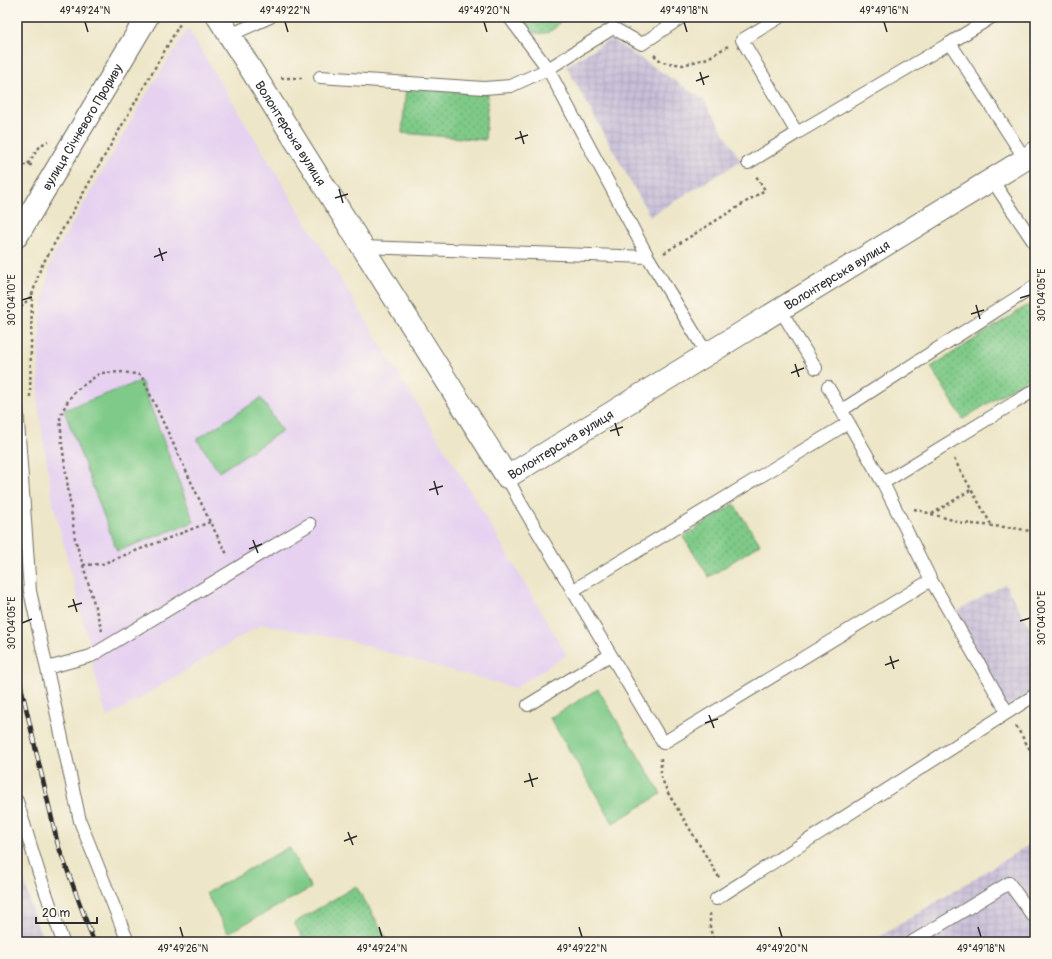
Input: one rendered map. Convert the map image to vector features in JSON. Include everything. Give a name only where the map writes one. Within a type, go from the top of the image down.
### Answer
[{"type":"street","name":"вулиця Січневого Прориву","points":[[17,236],[147,17]]},
{"type":"street","name":"Волонтерська вулиця","points":[[218,17],[507,477],[1030,156]]},
{"type":"lane","points":[[230,35],[270,17]]},
{"type":"lane","points":[[508,17],[548,69],[649,259],[707,354]]},
{"type":"lane","points":[[320,77],[484,88],[511,86],[548,69],[613,23],[642,44],[682,17]]},
{"type":"lane","points":[[780,17],[742,40],[796,133]]},
{"type":"lane","points":[[748,163],[992,17]]},
{"type":"lane","points":[[950,43],[1030,156]]},
{"type":"lane","points":[[992,180],[1035,244]]},
{"type":"lane","points":[[362,246],[649,259]]},
{"type":"lane","points":[[842,410],[1035,286]]},
{"type":"lane","points":[[780,309],[816,368]]},
{"type":"lane","points":[[828,388],[842,410],[882,483],[930,580],[1007,712]]},
{"type":"lane","points":[[882,483],[1035,390]]},
{"type":"lane","points":[[17,408],[30,592],[80,821],[128,942]]},
{"type":"lane","points":[[572,591],[848,423]]},
{"type":"lane","points":[[507,477],[572,591],[663,743],[930,580]]},
{"type":"lane","points":[[47,668],[91,656],[310,524]]},
{"type":"lane","points":[[528,706],[610,655]]},
{"type":"lane","points":[[716,899],[1035,695]]},
{"type":"lane","points":[[17,800],[39,873],[63,942]]},
{"type":"lane","points":[[912,942],[1009,883],[1032,916],[1035,914]]},
{"type":"path","points":[[30,400],[32,295],[41,267],[181,22]]},
{"type":"path","points":[[642,44],[662,62],[683,65],[708,58],[742,40]]},
{"type":"path","points":[[257,79],[320,77]]},
{"type":"path","points":[[649,259],[765,190]]},
{"type":"path","points":[[17,312],[32,295]]},
{"type":"path","points":[[107,647],[75,539],[62,444],[60,417],[74,392],[100,373],[123,372],[141,375],[210,522],[235,570]]},
{"type":"path","points":[[946,444],[993,526]]},
{"type":"path","points":[[932,514],[972,489]]},
{"type":"path","points":[[892,503],[963,523],[1035,532]]},
{"type":"path","points":[[83,565],[102,564],[210,522]]},
{"type":"path","points":[[1007,712],[1035,758]]},
{"type":"path","points":[[663,743],[660,762],[661,777],[668,793],[728,892]]},
{"type":"path","points":[[714,942],[710,928],[710,913],[716,899]]},
{"type":"shaded area","points":[[188,29],[475,499],[567,655],[515,688],[395,655],[351,641],[262,624],[107,718],[53,503],[38,405],[40,318],[51,261],[143,100]]},
{"type":"shaded area","points":[[611,39],[704,100],[741,161],[650,216],[566,66]]},
{"type":"shaded area","points":[[1005,584],[1035,636],[1035,690],[1006,707],[952,614]]},
{"type":"shaded area","points":[[1035,841],[1035,942],[871,942]]},
{"type":"shaded area","points":[[17,852],[33,914],[44,942],[17,942]]},
{"type":"green space","points":[[517,17],[562,17],[553,30],[540,34],[527,29],[521,24]]},
{"type":"green space","points":[[406,87],[488,94],[485,140],[402,133]]},
{"type":"green space","points":[[1028,305],[1035,316],[1035,374],[963,419],[931,367]]},
{"type":"green space","points":[[141,381],[194,522],[117,551],[64,410]]},
{"type":"green space","points":[[261,398],[282,431],[219,472],[197,439]]},
{"type":"green space","points":[[734,504],[760,544],[709,577],[683,537]]},
{"type":"green space","points":[[598,689],[661,794],[613,823],[550,718]]},
{"type":"green space","points":[[289,847],[311,888],[228,933],[206,893]]},
{"type":"green space","points":[[356,886],[389,942],[305,942],[294,923]]},
{"type":"railway","points":[[17,664],[58,845],[94,942]]}]
